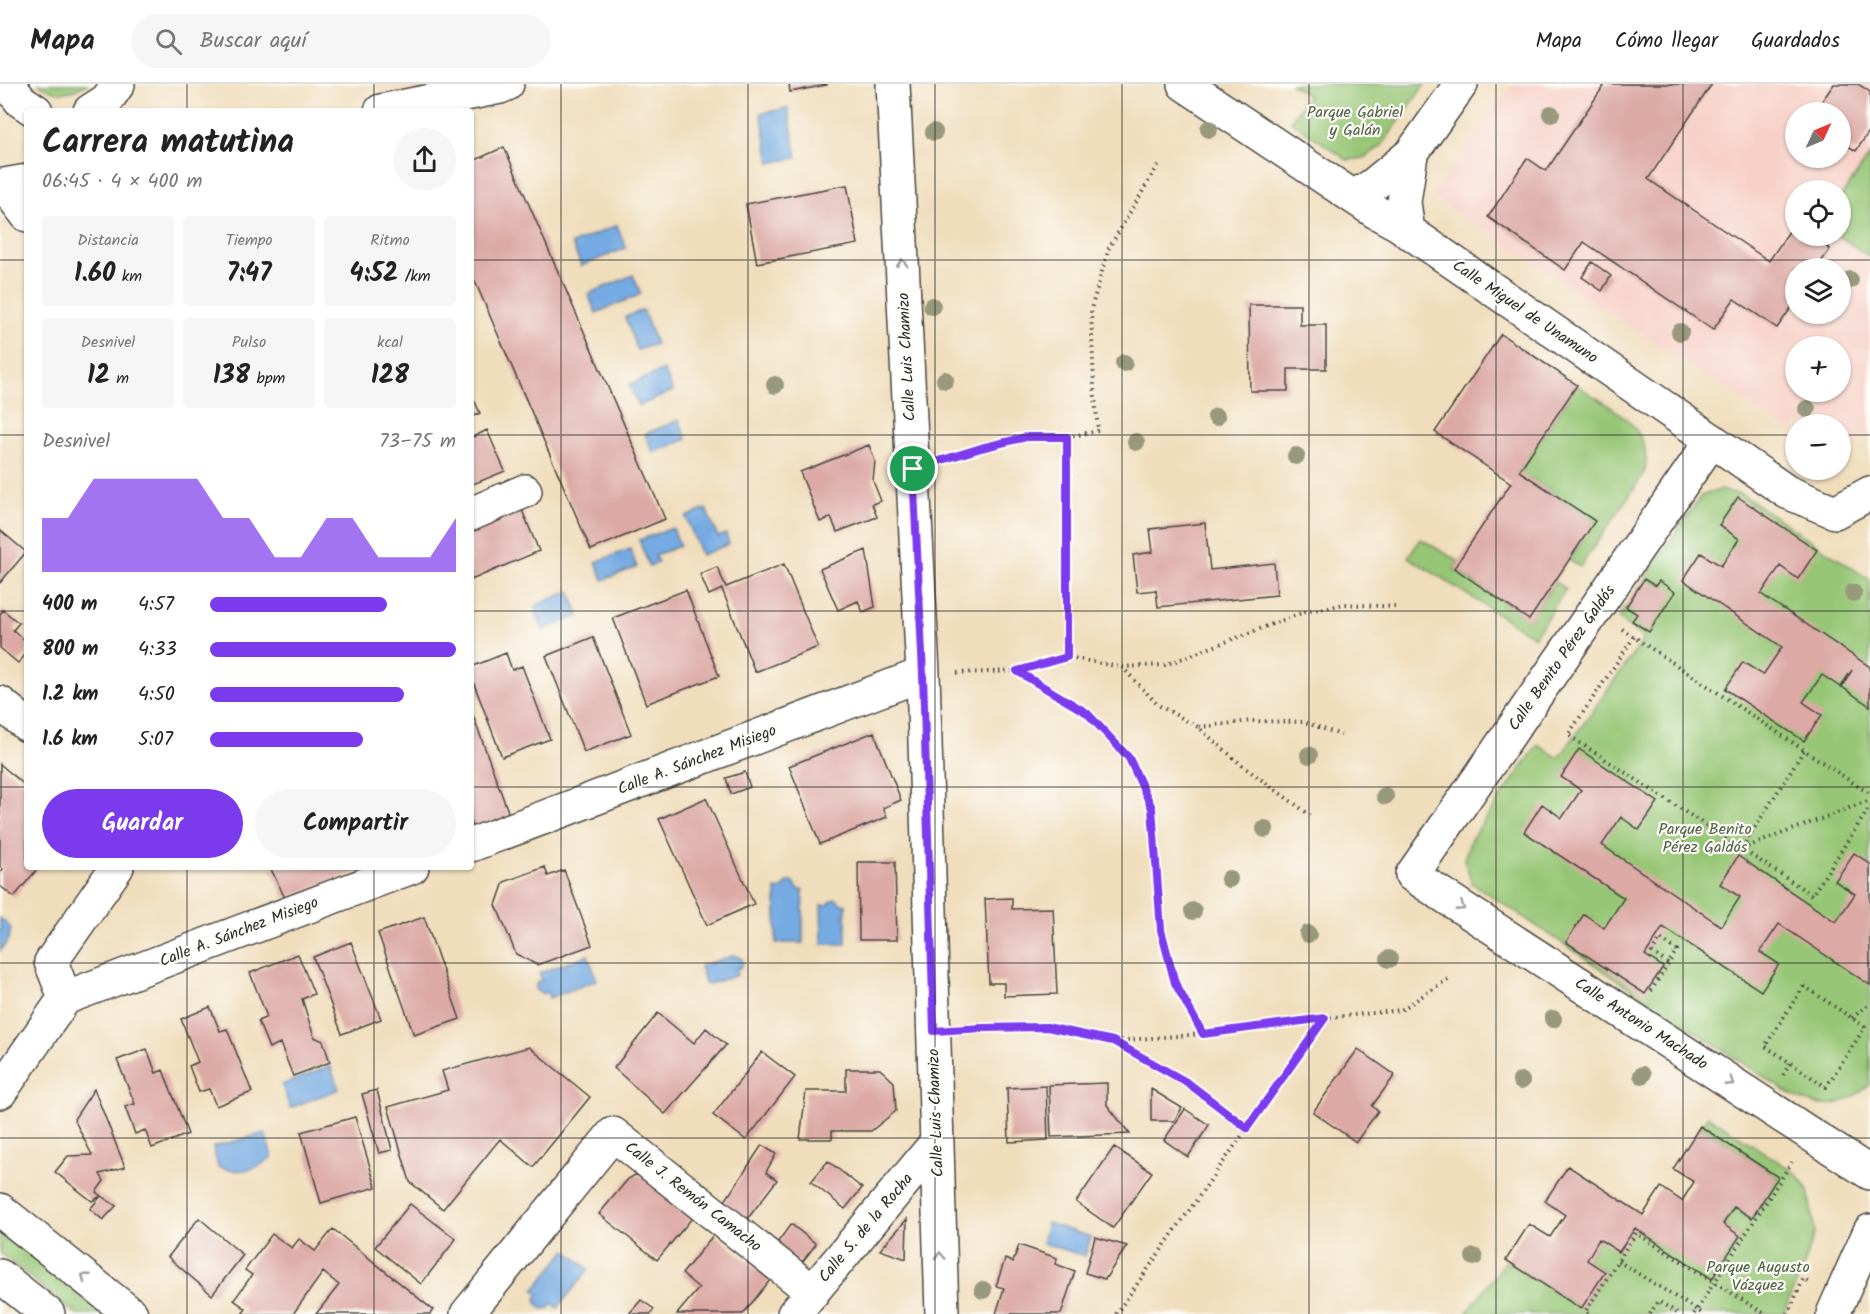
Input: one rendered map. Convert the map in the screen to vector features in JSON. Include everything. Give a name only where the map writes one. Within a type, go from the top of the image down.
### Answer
[{"type":"main road","points":[[95,108],[107,100],[118,84]]},
{"type":"main road","points":[[396,108],[507,84]]},
{"type":"main road","name":"Calle Luis Chamizo","points":[[893,84],[923,674],[942,1314]]},
{"type":"main road","name":"Calle Miguel de Unamuno","points":[[1184,84],[1355,196],[1787,492],[1835,512],[1870,493]]},
{"type":"main road","points":[[1355,196],[1373,185],[1411,154],[1461,84]]},
{"type":"main road","points":[[1408,232],[1404,202],[1411,154]]},
{"type":"main road","points":[[16,183],[24,206]]},
{"type":"main road","name":"Calle Benito Pérez Galdós","points":[[1412,875],[1712,440]]},
{"type":"main road","points":[[474,513],[525,491]]},
{"type":"main road","name":"Calle A. Sánchez Misiego","points":[[474,844],[923,674]]},
{"type":"main road","points":[[0,703],[24,723]]},
{"type":"main road","points":[[0,1092],[65,998],[51,962],[115,870]]},
{"type":"main road","name":"Calle A. Sánchez Misiego","points":[[65,998],[404,870]]},
{"type":"main road","name":"Calle Antonio Machado","points":[[1412,875],[1870,1173]]},
{"type":"main road","name":"Calle J. Remón Camacho","points":[[467,1314],[614,1134],[803,1303]]},
{"type":"main road","name":"Calle S. de la Rocha","points":[[803,1303],[937,1142]]},
{"type":"main road","points":[[0,1209],[131,1314]]},
{"type":"main road","points":[[1833,1314],[1870,1231]]},
{"type":"main road","points":[[0,1276],[48,1314]]},
{"type":"path","points":[[913,469],[1026,437],[1067,437],[1098,431],[1091,309],[1109,248],[1160,162]]},
{"type":"path","points":[[1067,437],[1067,657]]},
{"type":"path","points":[[923,674],[1017,671],[1067,657],[1121,666],[1165,665],[1304,612],[1345,604],[1397,607]]},
{"type":"path","points":[[1619,627],[1870,794]]},
{"type":"path","points":[[1634,637],[1568,735],[1812,895],[1870,807]]},
{"type":"path","points":[[1121,666],[1158,705],[1198,727],[1244,767],[1310,815]]},
{"type":"path","points":[[1017,671],[1087,713],[1129,758],[1152,808],[1161,930],[1175,983],[1203,1034]]},
{"type":"path","points":[[1198,727],[1252,721],[1304,722],[1341,735]]},
{"type":"path","points":[[1741,849],[1804,750]]},
{"type":"path","points":[[1741,849],[1870,800]]},
{"type":"path","points":[[1660,939],[1677,950],[1668,963],[1652,952],[1660,939]]},
{"type":"path","points":[[934,1031],[1047,1027],[1113,1041],[1203,1034],[1401,1010],[1448,979]]},
{"type":"path","points":[[1804,986],[1852,1018],[1865,1027],[1826,1086],[1765,1046],[1804,986]]},
{"type":"path","points":[[1852,1018],[1870,1003]]},
{"type":"path","points":[[1116,1314],[1325,1018]]},
{"type":"path","points":[[1113,1041],[1188,1083],[1247,1128]]},
{"type":"path","points":[[1696,1312],[1792,1162]]},
{"type":"path","points":[[1588,1314],[1585,1312],[1636,1233],[1765,1314]]},
{"type":"path","points":[[1618,1261],[1696,1312],[1703,1314]]},
{"type":"path","points":[[1650,1314],[1658,1301],[1679,1314]]},
{"type":"shaded area","points":[[1512,84],[1870,84],[1870,439],[1864,435],[1851,453],[1851,414],[1785,414],[1785,428],[1431,196]]},
{"type":"green space","points":[[39,84],[87,84],[69,92],[57,92]]},
{"type":"green space","name":"Parque Gabriel y Galán","points":[[1291,84],[1425,84],[1381,147],[1364,158],[1347,160],[1291,121],[1308,96]]},
{"type":"green space","points":[[1870,155],[1870,257],[1851,244],[1851,183]]},
{"type":"green space","points":[[1577,385],[1627,420],[1637,431],[1646,457],[1644,474],[1580,567],[1569,560],[1594,521],[1519,471]]},
{"type":"green space","name":"Parque Benito Pérez Galdós","points":[[1719,490],[1741,494],[1870,580],[1870,1085],[1847,1100],[1827,1105],[1806,1101],[1782,1089],[1472,883],[1464,859],[1471,839],[1538,745],[1559,758],[1644,639],[1618,618],[1701,496]]},
{"type":"green space","points":[[1421,539],[1458,561],[1454,569],[1529,619],[1555,582],[1566,589],[1534,637],[1408,557]]},
{"type":"green space","name":"Parque Augusto Vázquez","points":[[1708,1116],[1796,1173],[1808,1190],[1815,1232],[1805,1263],[1783,1314],[1466,1314],[1506,1260],[1581,1309],[1605,1272],[1587,1260],[1599,1239],[1635,1228],[1713,1278],[1740,1236],[1723,1224],[1734,1207],[1752,1218],[1778,1177],[1700,1126]]},
{"type":"green space","points":[[0,1226],[110,1314],[76,1314],[0,1253]]},
{"type":"water","points":[[788,108],[797,158],[770,163],[761,113]]},
{"type":"water","points":[[617,225],[626,248],[581,266],[572,244]]},
{"type":"water","points":[[633,275],[641,294],[596,313],[588,294]]},
{"type":"water","points":[[643,310],[656,344],[637,350],[625,317]]},
{"type":"water","points":[[664,370],[673,391],[639,406],[629,385]]},
{"type":"water","points":[[679,420],[687,439],[653,453],[645,434]]},
{"type":"water","points":[[706,509],[718,537],[726,534],[729,544],[701,555],[686,517]]},
{"type":"water","points":[[673,528],[680,546],[655,555],[658,563],[649,566],[639,540]]},
{"type":"water","points":[[630,549],[637,567],[603,580],[596,562]]},
{"type":"water","points":[[570,591],[579,616],[543,630],[534,606]]},
{"type":"water","points":[[788,882],[793,882],[799,890],[803,890],[803,943],[776,943],[776,889],[781,890]]},
{"type":"water","points":[[834,899],[841,904],[846,904],[846,944],[822,944],[821,905],[827,905]]},
{"type":"water","points":[[0,918],[11,928],[9,939],[0,951]]},
{"type":"water","points":[[588,955],[597,980],[549,998],[547,992],[541,994],[535,989],[537,982],[542,980],[539,973]]},
{"type":"water","points":[[735,955],[742,959],[743,963],[740,968],[736,969],[738,975],[706,985],[700,966]]},
{"type":"water","points":[[330,1066],[339,1089],[290,1108],[282,1085]]},
{"type":"water","points":[[265,1133],[272,1157],[266,1162],[240,1171],[218,1167],[213,1147]]},
{"type":"water","points":[[1047,1223],[1091,1237],[1085,1256],[1042,1243]]},
{"type":"water","points":[[566,1250],[589,1269],[558,1308],[552,1303],[549,1308],[542,1309],[537,1304],[536,1298],[539,1294],[534,1290]]},
{"type":"building","points":[[789,84],[827,84],[827,85],[790,92]]},
{"type":"building","points":[[1605,84],[1712,84],[1648,179],[1769,261],[1785,237],[1785,246],[1825,246],[1830,249],[1824,258],[1785,258],[1785,317],[1777,328],[1734,299],[1713,330],[1584,242],[1565,270],[1488,217],[1527,158],[1546,171]]},
{"type":"building","points":[[1834,84],[1858,84],[1870,92],[1870,130],[1856,151],[1851,148],[1851,102],[1821,102]]},
{"type":"building","points":[[504,147],[665,519],[591,550],[474,279],[474,161]]},
{"type":"building","points":[[847,185],[858,244],[757,263],[746,204]]},
{"type":"building","points":[[1592,262],[1611,276],[1602,291],[1582,277]]},
{"type":"building","points":[[1249,305],[1300,305],[1300,325],[1326,325],[1326,369],[1288,369],[1288,391],[1250,391]]},
{"type":"building","points":[[1501,334],[1577,385],[1519,471],[1595,521],[1529,620],[1454,568],[1511,483],[1435,432]]},
{"type":"building","points":[[474,400],[480,413],[474,416]]},
{"type":"building","points":[[487,430],[505,471],[474,484],[474,436]]},
{"type":"building","points":[[869,445],[875,461],[873,481],[881,501],[872,504],[877,517],[837,532],[831,517],[820,522],[800,472]]},
{"type":"building","points":[[1738,497],[1817,550],[1798,579],[1780,566],[1761,594],[1870,667],[1870,706],[1842,687],[1852,670],[1840,687],[1822,675],[1803,702],[1822,715],[1804,741],[1725,689],[1743,662],[1763,675],[1782,647],[1683,580],[1701,553],[1721,566],[1739,539],[1719,525]]},
{"type":"building","points":[[522,510],[539,551],[474,579],[474,530]]},
{"type":"building","points":[[1205,523],[1210,570],[1274,563],[1277,595],[1158,607],[1156,590],[1137,592],[1133,555],[1153,552],[1150,529]]},
{"type":"building","points":[[0,530],[24,550],[24,554],[0,583]]},
{"type":"building","points":[[866,550],[875,607],[863,612],[858,601],[838,610],[820,569]]},
{"type":"building","points":[[784,564],[818,647],[755,672],[722,589],[709,595],[700,574],[717,567],[726,587]]},
{"type":"building","points":[[1644,579],[1655,586],[1659,581],[1675,592],[1649,632],[1632,621],[1637,614],[1626,607]]},
{"type":"building","points":[[686,590],[719,676],[646,704],[613,618]]},
{"type":"building","points":[[3,610],[19,623],[13,630],[24,639],[24,656],[18,663],[0,648],[0,614]]},
{"type":"building","points":[[593,637],[631,734],[584,752],[546,656]]},
{"type":"building","points":[[506,653],[512,670],[522,666],[550,739],[502,757],[474,684],[474,666]]},
{"type":"building","points":[[474,718],[510,817],[474,830]]},
{"type":"building","points":[[874,732],[901,800],[883,808],[887,817],[820,844],[789,766]]},
{"type":"building","points":[[1579,749],[1658,802],[1639,830],[1621,817],[1602,845],[1721,926],[1740,897],[1720,884],[1738,856],[1836,922],[1855,894],[1835,881],[1854,853],[1870,864],[1870,985],[1779,924],[1760,952],[1779,964],[1761,991],[1663,927],[1645,955],[1663,967],[1645,994],[1566,942],[1584,914],[1604,928],[1624,898],[1524,832],[1542,804],[1562,818],[1581,790],[1561,777]]},
{"type":"building","points":[[0,764],[24,784],[24,870],[36,870],[14,897],[0,886],[0,873],[3,869],[0,866]]},
{"type":"building","points":[[745,772],[750,787],[731,794],[726,778]]},
{"type":"building","points":[[706,798],[754,904],[707,925],[659,819]]},
{"type":"building","points":[[858,862],[895,862],[897,940],[859,940]]},
{"type":"building","points":[[545,867],[548,876],[564,870],[592,945],[537,965],[516,954],[496,905],[504,882]]},
{"type":"building","points":[[271,870],[361,870],[285,898]]},
{"type":"building","points":[[1012,898],[1012,909],[1053,908],[1057,994],[1004,996],[1004,983],[989,983],[985,899]]},
{"type":"building","points":[[424,917],[460,1019],[414,1035],[378,933]]},
{"type":"building","points":[[351,942],[381,1019],[342,1034],[313,957]]},
{"type":"building","points":[[298,954],[314,994],[302,999],[314,1037],[323,1041],[330,1062],[293,1076],[280,1043],[269,1048],[258,1021],[267,1017],[250,973]]},
{"type":"building","points":[[210,1007],[220,1031],[227,1029],[252,1092],[216,1106],[209,1089],[199,1092],[189,1066],[198,1062],[181,1019]]},
{"type":"building","points":[[658,1013],[694,1043],[706,1028],[726,1045],[665,1114],[614,1068]]},
{"type":"building","points":[[529,1047],[590,1097],[533,1167],[500,1139],[443,1209],[410,1182],[388,1107],[448,1090],[442,1071]]},
{"type":"building","points":[[147,1049],[156,1073],[163,1070],[188,1134],[152,1148],[145,1130],[135,1134],[125,1107],[135,1104],[117,1060]]},
{"type":"building","points":[[1358,1049],[1395,1075],[1372,1106],[1378,1111],[1356,1142],[1313,1112]]},
{"type":"building","points":[[762,1052],[795,1077],[746,1140],[713,1115]]},
{"type":"building","points":[[846,1069],[880,1069],[894,1082],[896,1111],[871,1131],[832,1131],[832,1139],[800,1139],[806,1091],[846,1091]]},
{"type":"building","points":[[1107,1083],[1107,1105],[1130,1134],[1051,1137],[1049,1085]]},
{"type":"building","points":[[1046,1086],[1048,1140],[1009,1142],[1007,1088]]},
{"type":"building","points":[[94,1089],[125,1167],[100,1174],[104,1181],[96,1192],[101,1196],[92,1201],[55,1172],[68,1156],[92,1155],[74,1119]]},
{"type":"building","points":[[1151,1089],[1182,1108],[1174,1121],[1151,1121]]},
{"type":"building","points":[[377,1090],[392,1150],[379,1153],[362,1094]]},
{"type":"building","points":[[1185,1109],[1209,1125],[1188,1157],[1164,1140]]},
{"type":"building","points":[[355,1117],[376,1187],[321,1203],[301,1132]]},
{"type":"building","points":[[1700,1126],[1778,1177],[1752,1218],[1734,1207],[1723,1224],[1740,1236],[1712,1279],[1635,1228],[1619,1252],[1599,1239],[1587,1260],[1605,1272],[1581,1309],[1506,1260],[1529,1224],[1550,1237],[1565,1215],[1545,1201],[1568,1166],[1643,1215],[1661,1187],[1682,1201],[1694,1182],[1673,1169]]},
{"type":"building","points":[[762,1145],[776,1154],[766,1172],[777,1180],[746,1221],[723,1204]]},
{"type":"building","points":[[1114,1147],[1152,1172],[1113,1228],[1076,1202]]},
{"type":"building","points":[[828,1161],[862,1188],[845,1209],[811,1182]]},
{"type":"building","points":[[635,1175],[643,1176],[693,1217],[657,1260],[599,1214],[628,1179]]},
{"type":"building","points":[[101,1196],[116,1206],[103,1220],[90,1209]]},
{"type":"building","points":[[410,1204],[456,1239],[421,1284],[375,1247]]},
{"type":"building","points":[[199,1218],[243,1255],[212,1295],[168,1257]]},
{"type":"building","points":[[907,1219],[906,1259],[880,1250]]},
{"type":"building","points":[[791,1224],[816,1244],[803,1261],[793,1261],[774,1247]]},
{"type":"building","points":[[333,1229],[433,1310],[430,1314],[316,1314],[339,1285],[323,1272],[293,1314],[242,1314],[246,1309],[234,1300],[252,1275],[245,1270],[272,1234],[292,1248],[299,1239],[315,1251]]},
{"type":"building","points":[[714,1234],[770,1280],[743,1314],[677,1314],[699,1288],[682,1274]]},
{"type":"building","points":[[1095,1237],[1127,1246],[1105,1279],[1085,1273]]},
{"type":"building","points":[[1019,1245],[1057,1258],[1055,1264],[1075,1271],[1061,1314],[996,1314],[1004,1288],[996,1286],[1005,1259],[1013,1262]]},
{"type":"building","points":[[641,1300],[654,1309],[651,1314],[629,1314]]},
{"type":"route","points":[[1026,437],[1067,437],[1067,657],[1017,671],[1087,713],[1129,758],[1152,808],[1161,930],[1175,983],[1203,1034],[1325,1018],[1247,1128],[1188,1083],[1113,1041],[1047,1027],[934,1031],[923,674],[913,469],[1026,437]]}]
